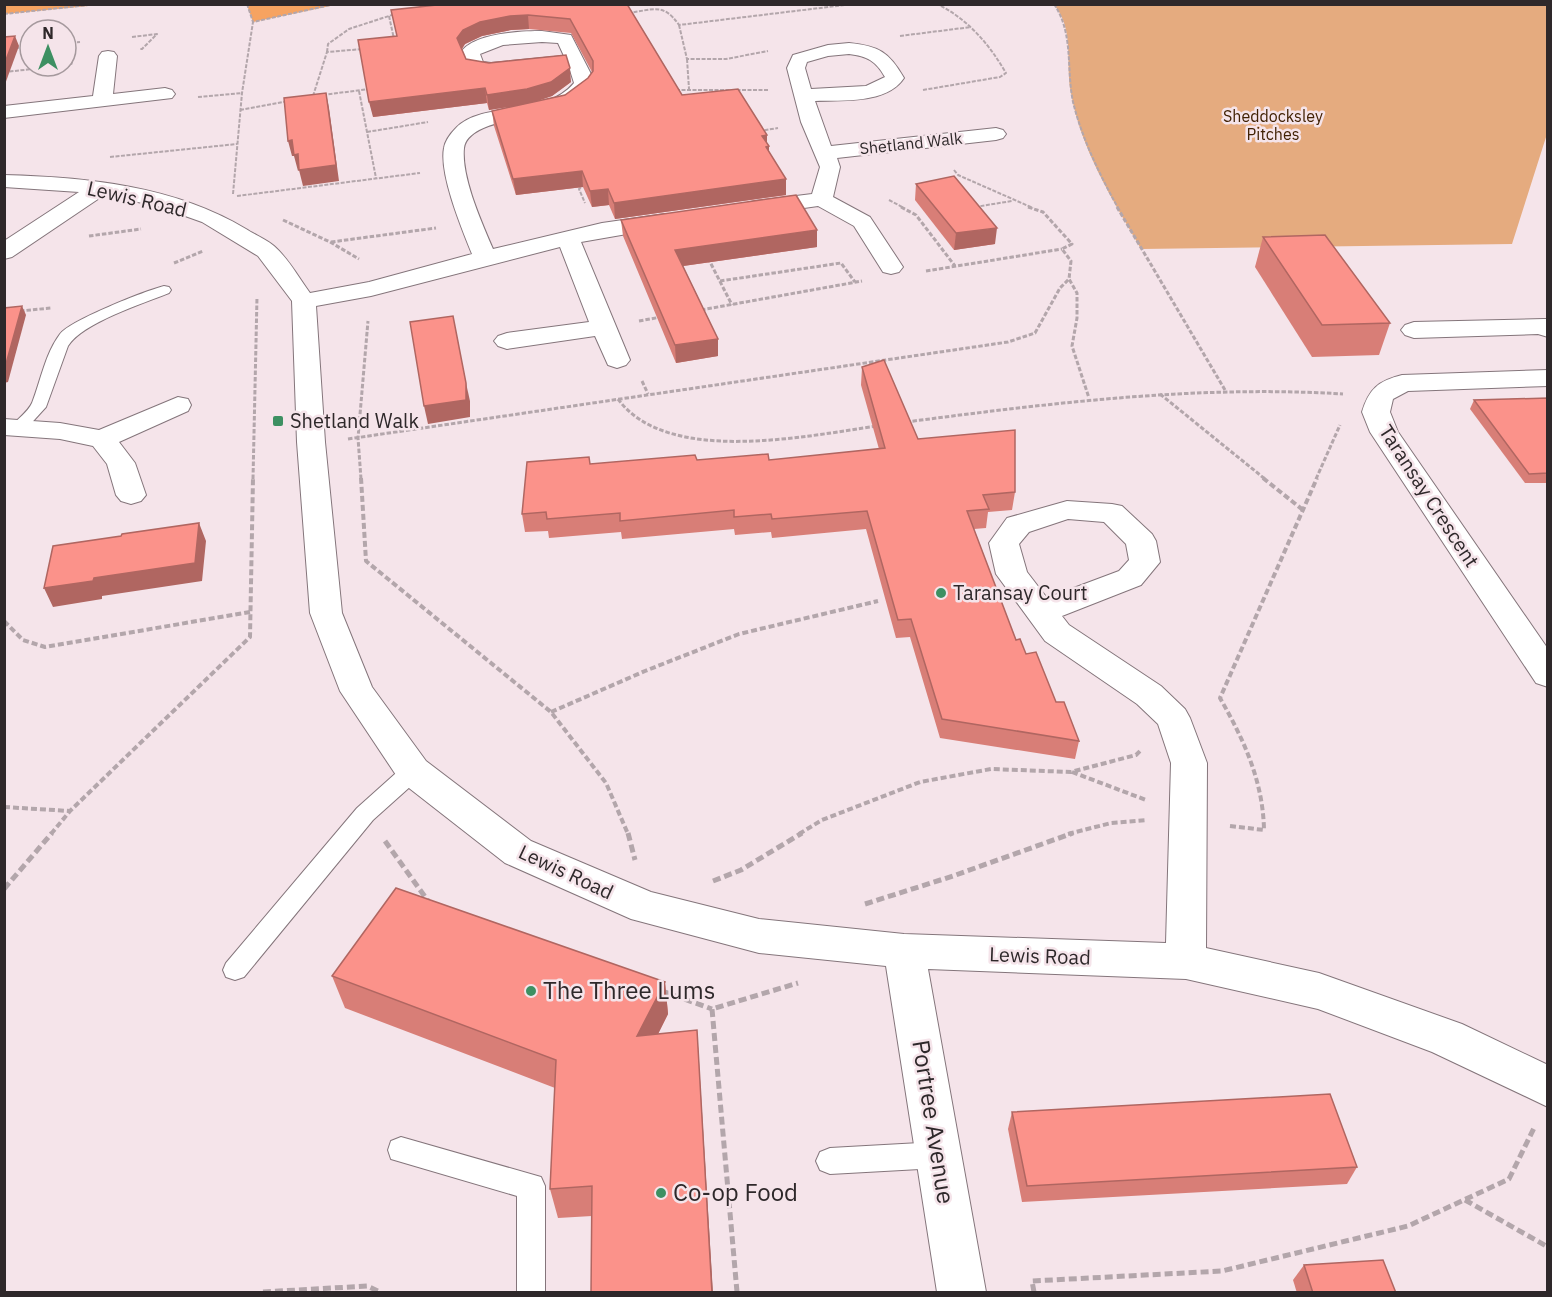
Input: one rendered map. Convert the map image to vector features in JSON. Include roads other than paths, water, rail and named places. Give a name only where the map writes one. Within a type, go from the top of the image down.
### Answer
[{"type":"street","points":[[485,258],[471,223],[457,169],[454,146],[464,130],[490,118],[547,109],[566,101],[584,84],[583,76],[565,39],[556,37],[490,42],[470,52],[476,67],[491,69],[574,61]]},
{"type":"street","points":[[804,93],[878,90],[890,84],[895,78],[887,63],[878,56],[857,50],[815,51],[799,59],[796,68],[811,122],[830,167],[822,199]]},
{"type":"street","points":[[102,101],[108,56]]},
{"type":"street","points":[[4,112],[165,94]]},
{"type":"street","name":"Shetland Walk","points":[[825,153],[996,134]]},
{"type":"street","points":[[4,252],[103,173]]},
{"type":"street","name":"Lewis Road","points":[[4,182],[45,182],[103,173],[162,201],[222,207],[266,250],[304,301],[311,442],[326,613],[357,691],[413,771],[518,852],[645,907],[759,936],[904,951],[1186,962],[1319,991],[1447,1038],[1547,1086]]},
{"type":"street","points":[[732,211],[822,199],[862,222],[891,267]]},
{"type":"street","points":[[304,301],[371,289],[485,258],[602,230],[688,218]]},
{"type":"street","points":[[568,238],[617,360]]},
{"type":"street","points":[[1414,330],[1544,326],[1548,330]]},
{"type":"street","points":[[507,341],[603,327]]},
{"type":"street","name":"Taransay Crescent","points":[[1548,378],[1402,383],[1381,395],[1376,412],[1384,432],[1548,675]]},
{"type":"street","points":[[12,427],[102,439],[178,405]]},
{"type":"street","points":[[102,439],[121,463],[131,495]]},
{"type":"street","points":[[1041,612],[1057,633],[1149,695],[1173,718],[1189,764],[1186,962]]},
{"type":"street","name":"Portree Avenue","points":[[904,951],[961,1293]]},
{"type":"lane","points":[[12,427],[38,407],[60,346],[67,335],[81,325],[164,290]]},
{"type":"lane","points":[[235,970],[365,814],[413,771]]},
{"type":"lane","points":[[401,1150],[531,1186],[531,1293]]},
{"type":"lane","points":[[830,1161],[938,1155]]},
{"type":"place","name":"Shetland Walk","points":[[278,421]]},
{"type":"place","name":"Taransay Court","points":[[941,593]]},
{"type":"place","name":"The Three Lums","points":[[531,991]]},
{"type":"place","name":"Co-op Food","points":[[661,1193]]},
{"type":"park label","name":"Sheddocksley Pitches","points":[[1273,125]]}]
